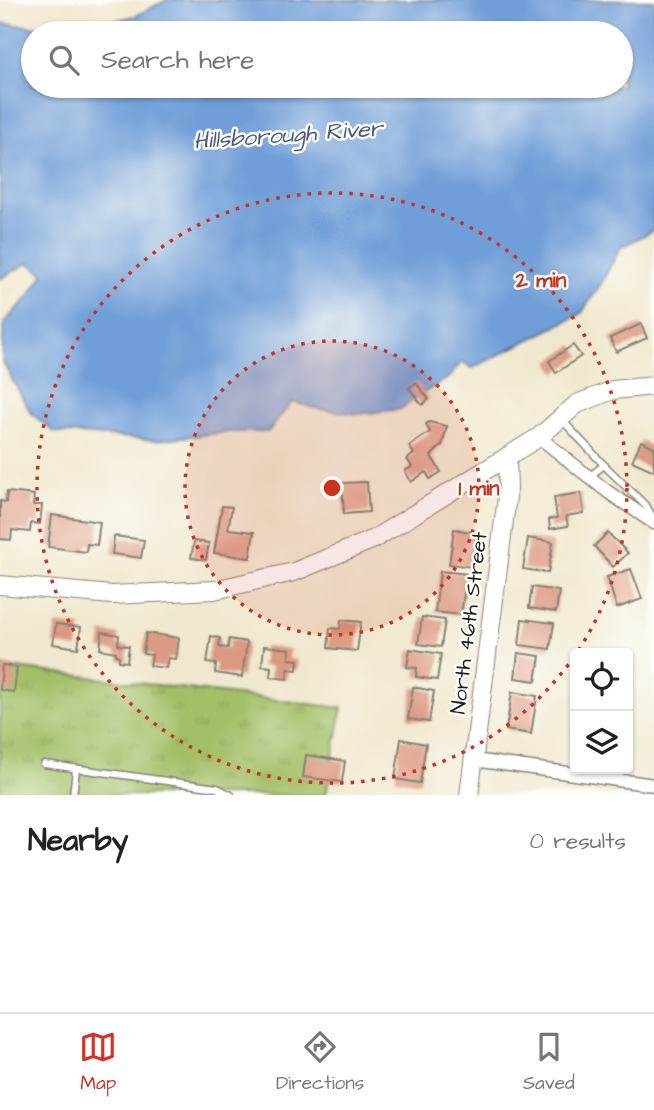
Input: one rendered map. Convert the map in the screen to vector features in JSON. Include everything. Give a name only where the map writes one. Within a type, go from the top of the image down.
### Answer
[{"type":"street","points":[[0,585],[112,595],[214,590],[294,572],[374,539],[539,438],[577,404],[612,390],[654,387]]},
{"type":"street","points":[[539,438],[654,522]]},
{"type":"street","name":"North 46th Street","points":[[469,795],[508,489],[508,457]]},
{"type":"street","points":[[474,760],[654,785]]},
{"type":"lane","points":[[561,418],[647,507],[654,522]]},
{"type":"lane","points":[[589,477],[604,465]]},
{"type":"lane","points":[[44,764],[217,788],[231,795]]},
{"type":"lane","points":[[73,795],[76,769]]},
{"type":"green space","points":[[0,666],[342,708],[326,795],[0,795]]},
{"type":"water","name":"Hillsborough River","points":[[167,0],[654,0],[654,230],[620,248],[581,314],[472,368],[463,362],[451,376],[402,409],[359,414],[318,409],[292,402],[268,432],[230,432],[156,440],[54,432],[31,413],[2,361],[4,323],[31,294],[44,273],[28,263],[0,279],[0,23],[21,25],[21,98],[633,98],[633,21],[111,21],[135,16]]},
{"type":"building","points":[[641,324],[647,338],[616,352],[610,338]]},
{"type":"building","points":[[573,345],[581,356],[556,373],[549,361]]},
{"type":"building","points":[[416,383],[429,399],[422,405],[409,388]]},
{"type":"building","points":[[429,422],[447,426],[442,445],[431,456],[441,472],[430,479],[426,472],[411,482],[405,471],[412,467],[407,459],[414,454],[409,446],[430,432],[426,424]]},
{"type":"building","points":[[641,441],[654,447],[654,471],[632,461]]},
{"type":"building","points":[[367,482],[369,512],[344,514],[342,483]]},
{"type":"building","points":[[7,492],[34,495],[33,505],[42,505],[40,524],[31,523],[30,532],[12,530],[11,540],[0,539],[0,501],[6,502]]},
{"type":"building","points":[[581,493],[584,513],[566,516],[568,526],[550,529],[549,519],[557,518],[554,497]]},
{"type":"building","points":[[222,506],[232,507],[228,529],[254,532],[250,558],[214,553]]},
{"type":"building","points":[[52,515],[100,522],[97,545],[87,544],[86,552],[48,547]]},
{"type":"building","points":[[454,529],[477,533],[472,567],[449,564]]},
{"type":"building","points":[[608,533],[628,553],[613,567],[594,546]]},
{"type":"building","points":[[114,536],[144,540],[141,558],[112,554]]},
{"type":"building","points":[[528,538],[553,542],[548,573],[523,569]]},
{"type":"building","points":[[194,541],[209,543],[206,560],[191,558]]},
{"type":"building","points":[[631,569],[642,599],[617,608],[607,577]]},
{"type":"building","points":[[440,571],[467,574],[461,615],[435,612]]},
{"type":"building","points":[[532,587],[559,591],[556,612],[529,608]]},
{"type":"building","points":[[422,617],[445,620],[441,647],[418,644]]},
{"type":"building","points":[[522,619],[554,623],[550,649],[519,645]]},
{"type":"building","points":[[341,620],[361,622],[357,651],[328,648],[330,628],[340,629]]},
{"type":"building","points":[[56,624],[81,627],[78,648],[53,644]]},
{"type":"building","points":[[102,632],[119,635],[118,645],[129,646],[127,662],[119,661],[116,652],[100,649]]},
{"type":"building","points":[[146,633],[179,638],[176,659],[168,658],[166,668],[150,666],[152,655],[143,654]]},
{"type":"building","points":[[211,636],[220,638],[219,647],[228,648],[229,639],[247,642],[242,677],[215,673],[216,664],[207,663]]},
{"type":"building","points":[[264,646],[290,649],[289,659],[298,660],[297,670],[288,669],[287,679],[270,677],[271,667],[262,666]]},
{"type":"building","points":[[410,649],[441,654],[437,680],[416,677],[417,668],[407,667]]},
{"type":"building","points":[[518,653],[540,656],[536,681],[515,678]]},
{"type":"building","points":[[2,665],[17,667],[14,692],[0,690]]},
{"type":"building","points":[[413,687],[434,691],[429,722],[408,719]]},
{"type":"building","points":[[512,692],[537,696],[531,734],[506,730]]},
{"type":"building","points":[[401,739],[426,744],[420,783],[395,779]]},
{"type":"building","points":[[306,755],[345,761],[342,782],[303,777]]}]
